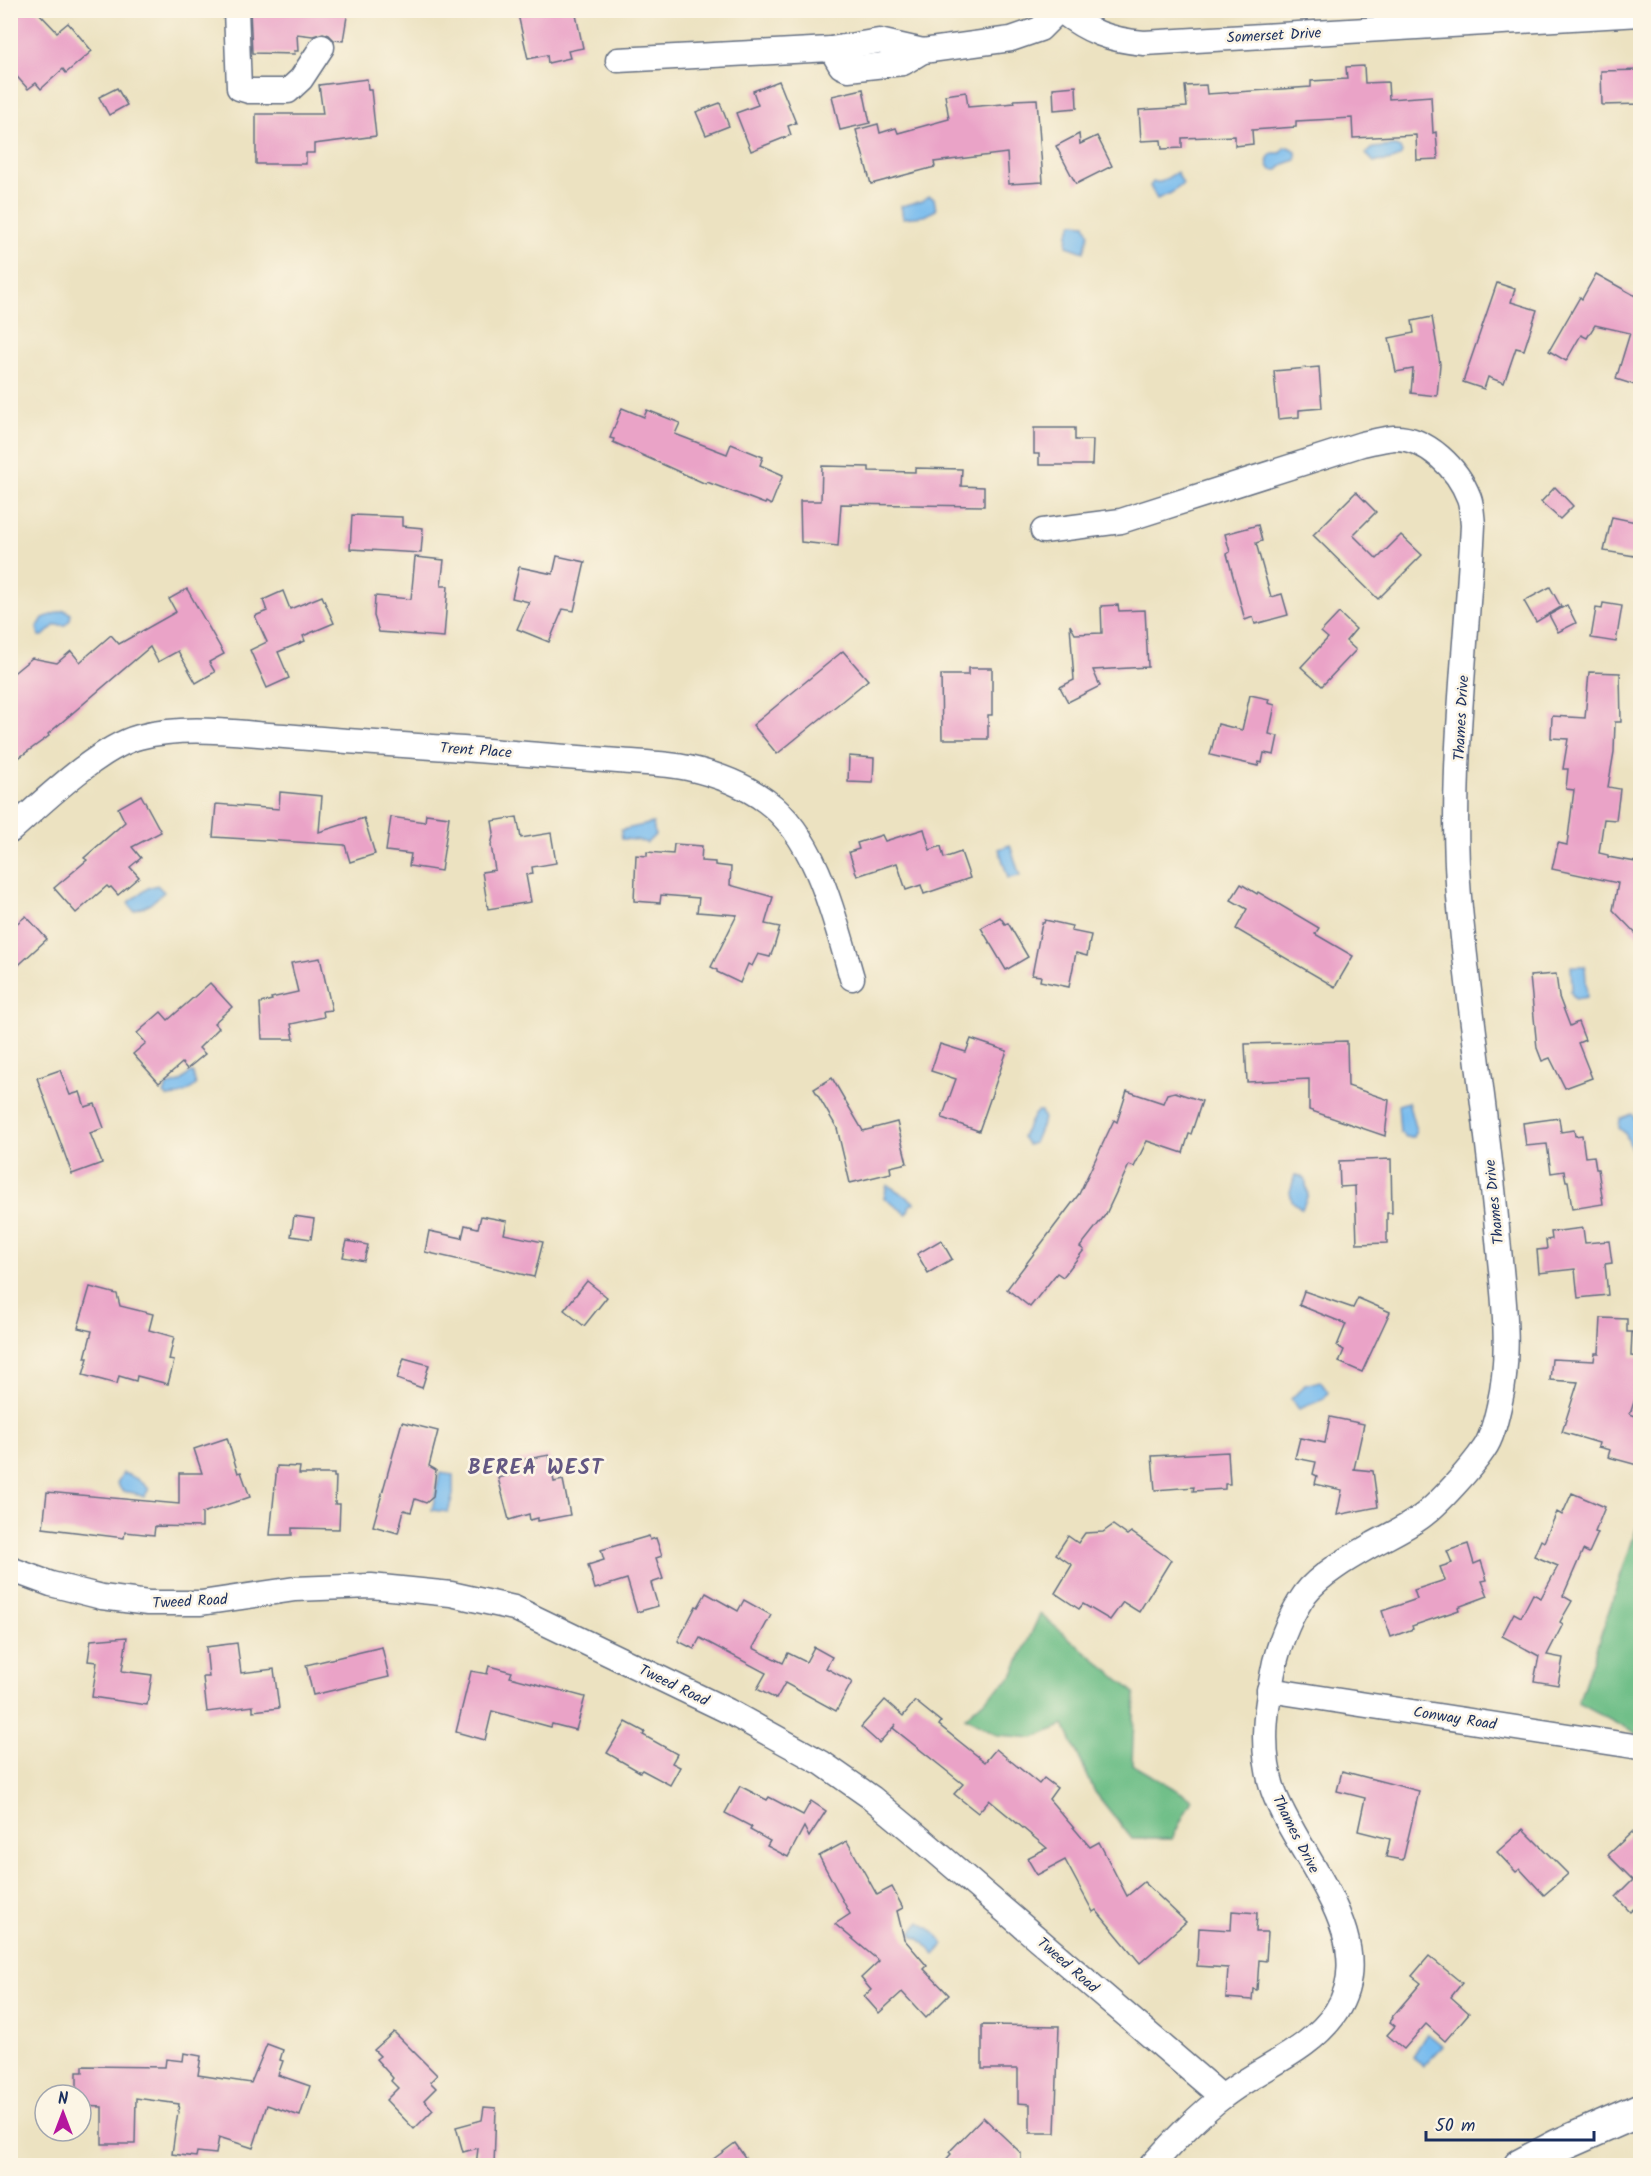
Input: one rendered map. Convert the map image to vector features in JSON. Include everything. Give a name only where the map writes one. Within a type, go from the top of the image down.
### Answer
[{"type":"highway","points":[[1520,2166],[1558,2146],[1641,2110]]},
{"type":"street","points":[[236,10],[239,88],[249,91],[288,90],[301,79],[322,47]]},
{"type":"street","points":[[618,60],[831,49],[841,66],[848,69],[903,63],[923,51],[1011,39],[1040,29],[1059,10]]},
{"type":"street","name":"Somerset Drive","points":[[1059,10],[1079,25],[1100,34],[1120,41],[1144,43],[1641,14]]},
{"type":"street","name":"Thames Drive","points":[[1043,531],[1121,521],[1362,444],[1395,438],[1415,442],[1439,456],[1459,477],[1470,500],[1473,525],[1456,813],[1467,976],[1492,1172],[1502,1283],[1507,1354],[1500,1404],[1487,1446],[1460,1478],[1423,1516],[1341,1563],[1306,1593],[1281,1640],[1269,1690],[1264,1728],[1265,1760],[1274,1793],[1340,1917],[1349,1954],[1349,1979],[1338,2009],[1320,2033],[1222,2097],[1151,2166]]},
{"type":"street","name":"Trent Place","points":[[10,831],[112,748],[139,738],[169,732],[196,730],[538,754],[685,767],[718,776],[764,800],[780,812],[798,834],[827,897],[852,978]]},
{"type":"street","name":"Tweed Road","points":[[10,1569],[51,1584],[102,1598],[148,1603],[201,1603],[295,1589],[372,1586],[451,1594],[514,1608],[728,1711],[822,1763],[856,1786],[920,1838],[1222,2097]]},
{"type":"street","name":"Conway Road","points":[[1269,1690],[1641,1747]]},
{"type":"green space","points":[[1640,1518],[1640,1736],[1578,1703]]},
{"type":"green space","points":[[1040,1614],[1135,1693],[1132,1764],[1192,1799],[1172,1839],[1132,1839],[1095,1792],[1064,1725],[1034,1738],[998,1735],[965,1717],[1012,1676]]},
{"type":"water","points":[[1395,146],[1400,148],[1402,153],[1394,160],[1374,162],[1366,154],[1373,148]]},
{"type":"water","points":[[1288,147],[1296,151],[1296,160],[1284,164],[1278,170],[1271,170],[1268,163],[1269,157],[1273,153],[1281,153],[1284,148]]},
{"type":"water","points":[[1177,172],[1183,184],[1157,199],[1150,186],[1153,182],[1161,182]]},
{"type":"water","points":[[929,196],[934,198],[936,210],[924,216],[903,218],[901,206],[922,201]]},
{"type":"water","points":[[1073,223],[1085,224],[1089,233],[1084,252],[1067,246],[1068,233]]},
{"type":"water","points":[[64,610],[71,614],[70,620],[65,625],[55,625],[43,636],[39,636],[37,628],[43,618]]},
{"type":"water","points":[[653,823],[655,835],[647,843],[622,839],[621,830]]},
{"type":"water","points":[[1010,845],[1020,876],[1008,878],[999,849]]},
{"type":"water","points":[[157,885],[164,892],[150,904],[134,911],[128,903],[148,888]]},
{"type":"water","points":[[1571,966],[1585,966],[1587,997],[1575,999],[1570,991],[1572,987]]},
{"type":"water","points":[[193,1073],[196,1085],[193,1088],[176,1096],[168,1097],[164,1094],[167,1086],[180,1082]]},
{"type":"water","points":[[1408,1102],[1416,1131],[1414,1137],[1406,1137],[1400,1132],[1398,1105]]},
{"type":"water","points":[[1038,1111],[1041,1111],[1044,1119],[1034,1143],[1028,1145],[1022,1137]]},
{"type":"water","points":[[1632,1114],[1640,1129],[1640,1146],[1632,1150],[1625,1133],[1619,1128],[1620,1119]]},
{"type":"water","points":[[1295,1175],[1305,1178],[1308,1195],[1302,1209],[1292,1201],[1290,1192]]},
{"type":"water","points":[[887,1185],[915,1203],[910,1205],[907,1214],[884,1198]]},
{"type":"water","points":[[1320,1381],[1328,1392],[1324,1399],[1299,1409],[1291,1399],[1305,1385]]},
{"type":"water","points":[[123,1473],[137,1479],[149,1489],[144,1497],[122,1491],[117,1483]]},
{"type":"water","points":[[440,1473],[453,1475],[453,1495],[448,1512],[432,1510]]},
{"type":"water","points":[[920,1922],[935,1932],[944,1945],[935,1955],[919,1938],[914,1936],[912,1931]]},
{"type":"water","points":[[1427,2033],[1443,2046],[1423,2067],[1413,2056]]},
{"type":"building","points":[[10,10],[36,10],[57,32],[68,23],[92,51],[66,73],[63,69],[41,89],[36,83],[28,89],[10,69]]},
{"type":"building","points":[[250,10],[348,10],[343,41],[334,40],[323,33],[313,36],[297,34],[298,51],[294,51],[295,54],[252,53]]},
{"type":"building","points":[[517,10],[575,10],[583,48],[568,51],[570,58],[548,63],[547,55],[528,59]]},
{"type":"building","points":[[1364,66],[1365,83],[1388,82],[1389,99],[1431,96],[1433,133],[1436,132],[1438,159],[1417,160],[1416,135],[1353,138],[1352,118],[1296,121],[1296,127],[1252,130],[1253,144],[1235,146],[1235,136],[1182,138],[1182,148],[1162,149],[1161,140],[1141,141],[1139,110],[1187,107],[1185,86],[1206,85],[1207,94],[1311,87],[1311,81],[1347,79],[1346,67]]},
{"type":"building","points":[[1641,70],[1641,104],[1602,105],[1601,71]]},
{"type":"building","points":[[367,79],[368,90],[371,90],[376,136],[314,144],[314,153],[306,153],[306,164],[256,164],[256,114],[323,114],[319,85]]},
{"type":"building","points":[[779,81],[796,123],[788,126],[791,135],[751,151],[736,113],[758,105],[753,91]]},
{"type":"building","points":[[1076,86],[1077,108],[1054,110],[1053,88]]},
{"type":"building","points":[[117,88],[127,105],[109,115],[99,97]]},
{"type":"building","points":[[863,89],[870,123],[840,130],[832,96]]},
{"type":"building","points":[[966,92],[968,107],[1037,99],[1043,182],[1009,184],[1007,153],[934,162],[935,167],[871,184],[856,130],[878,124],[880,133],[896,128],[898,133],[949,119],[945,95]]},
{"type":"building","points":[[720,103],[729,126],[706,135],[696,112]]},
{"type":"building","points":[[1079,134],[1080,144],[1097,136],[1112,166],[1076,184],[1056,146]]},
{"type":"building","points":[[1596,274],[1641,299],[1641,387],[1616,379],[1630,333],[1595,325],[1587,338],[1581,335],[1566,361],[1549,351]]},
{"type":"building","points":[[1497,283],[1515,289],[1511,302],[1537,310],[1524,350],[1516,348],[1504,383],[1488,377],[1484,389],[1463,382]]},
{"type":"building","points":[[1432,317],[1440,364],[1437,396],[1411,393],[1413,369],[1396,372],[1389,338],[1414,333],[1412,321]]},
{"type":"building","points":[[1319,367],[1322,408],[1299,410],[1299,417],[1278,419],[1274,371]]},
{"type":"building","points":[[622,408],[644,417],[647,410],[680,423],[675,434],[727,454],[731,444],[763,457],[760,465],[783,475],[771,505],[707,482],[706,484],[613,442],[614,439],[610,438]]},
{"type":"building","points":[[1034,428],[1075,428],[1075,440],[1093,440],[1092,465],[1039,465],[1039,454],[1034,454]]},
{"type":"building","points":[[822,466],[869,467],[869,471],[915,472],[915,468],[962,469],[961,486],[984,487],[984,506],[841,504],[838,546],[801,542],[800,501],[821,501]]},
{"type":"building","points":[[1555,487],[1573,506],[1560,519],[1541,502]]},
{"type":"building","points":[[1356,492],[1376,512],[1353,535],[1377,559],[1401,535],[1422,555],[1378,599],[1313,535]]},
{"type":"building","points":[[352,515],[402,517],[402,526],[423,528],[421,553],[350,549]]},
{"type":"building","points":[[1612,517],[1641,523],[1641,557],[1604,551]]},
{"type":"building","points":[[1258,525],[1262,541],[1256,543],[1271,597],[1282,594],[1288,615],[1255,624],[1253,617],[1245,620],[1227,554],[1230,552],[1225,534]]},
{"type":"building","points":[[557,556],[585,562],[574,611],[563,609],[549,642],[517,629],[529,602],[512,598],[519,567],[553,574]]},
{"type":"building","points":[[415,557],[444,560],[441,586],[448,586],[444,637],[379,632],[374,616],[375,596],[411,599]]},
{"type":"building","points":[[1550,587],[1561,607],[1536,622],[1524,601]]},
{"type":"building","points":[[187,589],[224,654],[209,662],[215,672],[196,683],[178,651],[158,662],[150,647],[48,734],[49,736],[10,764],[10,676],[32,658],[57,663],[71,651],[80,662],[111,635],[119,644],[176,612],[169,599]]},
{"type":"building","points":[[283,591],[290,609],[322,596],[334,623],[303,636],[305,641],[278,652],[289,678],[267,688],[250,650],[267,642],[255,616],[267,611],[263,600]]},
{"type":"building","points":[[1603,603],[1622,606],[1616,642],[1591,638],[1596,608],[1602,609]]},
{"type":"building","points":[[1118,605],[1119,611],[1145,610],[1148,667],[1093,670],[1100,686],[1068,702],[1060,687],[1074,680],[1070,625],[1075,634],[1102,633],[1101,606]]},
{"type":"building","points":[[1567,605],[1576,623],[1558,632],[1549,615]]},
{"type":"building","points":[[1339,613],[1356,629],[1346,641],[1356,650],[1322,686],[1301,667],[1328,638],[1321,632]]},
{"type":"building","points":[[843,651],[868,680],[777,754],[753,725]]},
{"type":"building","points":[[968,668],[992,668],[992,715],[988,715],[988,739],[942,739],[941,675],[968,675]]},
{"type":"building","points":[[1589,672],[1620,673],[1621,722],[1615,722],[1614,752],[1608,787],[1620,789],[1616,820],[1604,819],[1599,853],[1608,855],[1608,857],[1641,863],[1641,939],[1613,910],[1618,883],[1552,869],[1558,843],[1567,845],[1574,790],[1566,789],[1568,769],[1563,769],[1568,739],[1551,738],[1552,716],[1585,718]]},
{"type":"building","points":[[1250,695],[1269,699],[1268,703],[1275,705],[1269,734],[1278,736],[1274,755],[1264,753],[1262,763],[1259,762],[1258,766],[1210,755],[1218,724],[1242,730]]},
{"type":"building","points":[[849,756],[874,758],[873,783],[848,782]]},
{"type":"building","points":[[280,792],[322,796],[319,832],[364,818],[375,854],[350,862],[345,845],[213,837],[216,804],[279,809]]},
{"type":"building","points":[[141,795],[161,832],[132,847],[141,858],[130,867],[139,877],[118,895],[107,886],[76,913],[54,888],[87,860],[84,858],[125,822],[118,808]]},
{"type":"building","points":[[426,814],[449,817],[441,871],[409,866],[411,854],[386,851],[391,817],[425,822]]},
{"type":"building","points":[[517,817],[521,838],[551,833],[556,863],[532,867],[533,874],[526,875],[531,902],[488,909],[482,872],[495,870],[491,845],[494,833],[492,821]]},
{"type":"building","points":[[924,829],[930,850],[941,846],[944,858],[961,852],[970,878],[924,894],[921,885],[906,890],[897,863],[857,876],[849,852],[859,849],[857,843],[882,835],[885,841]]},
{"type":"building","points":[[674,844],[702,846],[701,861],[731,867],[730,885],[773,897],[765,924],[780,927],[774,947],[770,957],[758,954],[752,966],[748,964],[740,983],[711,967],[737,915],[697,912],[699,898],[661,895],[660,903],[634,901],[636,855],[647,856],[647,852],[673,854]]},
{"type":"building","points":[[1241,884],[1319,928],[1315,934],[1353,956],[1335,987],[1236,929],[1247,909],[1231,900]]},
{"type":"building","points":[[26,916],[47,939],[10,973],[10,929]]},
{"type":"building","points":[[1000,917],[1005,924],[1008,923],[1028,957],[1006,970],[981,928]]},
{"type":"building","points":[[1045,920],[1072,926],[1071,931],[1091,935],[1087,956],[1076,953],[1069,987],[1040,981],[1041,976],[1032,975],[1042,923]]},
{"type":"building","points":[[320,958],[332,1010],[323,1011],[324,1017],[291,1024],[294,1039],[262,1039],[260,1003],[298,992],[291,963]]},
{"type":"building","points":[[1556,974],[1559,997],[1570,1026],[1578,1022],[1585,1040],[1578,1043],[1592,1078],[1565,1088],[1550,1058],[1542,1061],[1537,1048],[1530,976]]},
{"type":"building","points":[[210,983],[232,1007],[214,1023],[219,1028],[199,1048],[205,1054],[187,1069],[182,1063],[159,1083],[133,1054],[146,1043],[137,1033],[161,1012],[168,1020]]},
{"type":"building","points":[[971,1039],[1007,1051],[979,1131],[942,1118],[956,1079],[931,1071],[940,1044],[966,1052]]},
{"type":"building","points":[[1347,1041],[1348,1086],[1389,1100],[1385,1136],[1309,1110],[1309,1079],[1247,1082],[1245,1044]]},
{"type":"building","points":[[60,1070],[70,1095],[80,1092],[85,1107],[95,1104],[104,1128],[90,1133],[102,1163],[72,1174],[37,1078]]},
{"type":"building","points":[[832,1078],[863,1131],[897,1122],[907,1163],[890,1167],[891,1173],[850,1183],[837,1128],[814,1089]]},
{"type":"building","points":[[1127,1091],[1163,1103],[1167,1094],[1175,1092],[1202,1101],[1183,1153],[1147,1141],[1134,1167],[1129,1165],[1106,1214],[1080,1247],[1084,1250],[1063,1277],[1057,1273],[1030,1307],[1007,1289],[1079,1194],[1114,1120],[1117,1122]]},
{"type":"building","points":[[1559,1118],[1561,1132],[1574,1130],[1575,1136],[1582,1135],[1585,1157],[1594,1156],[1603,1204],[1572,1209],[1568,1181],[1566,1181],[1564,1171],[1551,1173],[1547,1144],[1526,1146],[1523,1123]]},
{"type":"building","points":[[1391,1159],[1392,1213],[1387,1213],[1387,1243],[1357,1244],[1355,1186],[1340,1187],[1339,1161]]},
{"type":"building","points":[[294,1216],[314,1219],[311,1239],[291,1236]]},
{"type":"building","points":[[481,1216],[507,1221],[504,1234],[543,1242],[534,1277],[425,1252],[429,1231],[462,1238],[465,1225],[478,1228]]},
{"type":"building","points":[[1583,1228],[1585,1243],[1609,1241],[1612,1263],[1605,1264],[1608,1295],[1578,1298],[1575,1269],[1539,1273],[1537,1250],[1547,1249],[1546,1240],[1552,1239],[1551,1232]]},
{"type":"building","points":[[941,1240],[952,1259],[928,1273],[917,1254]]},
{"type":"building","points":[[347,1241],[368,1245],[364,1261],[343,1257]]},
{"type":"building","points":[[587,1281],[607,1297],[584,1326],[564,1310]]},
{"type":"building","points":[[90,1287],[117,1294],[120,1306],[153,1314],[149,1330],[174,1337],[169,1360],[174,1361],[168,1384],[137,1376],[136,1381],[119,1376],[117,1384],[83,1375],[92,1331],[78,1328]]},
{"type":"building","points":[[1304,1291],[1353,1308],[1358,1298],[1390,1312],[1362,1372],[1339,1362],[1344,1350],[1337,1346],[1346,1324],[1299,1305]]},
{"type":"building","points":[[1601,1318],[1627,1319],[1627,1332],[1632,1332],[1631,1356],[1641,1357],[1641,1381],[1630,1414],[1641,1418],[1641,1466],[1608,1457],[1610,1450],[1598,1447],[1599,1443],[1562,1432],[1578,1382],[1550,1380],[1552,1359],[1594,1361],[1595,1353],[1599,1353]]},
{"type":"building","points":[[404,1358],[429,1365],[422,1388],[397,1379]]},
{"type":"building","points":[[1330,1417],[1364,1424],[1354,1469],[1373,1471],[1378,1507],[1337,1515],[1342,1490],[1315,1484],[1317,1476],[1313,1474],[1316,1462],[1295,1458],[1300,1438],[1325,1443]]},
{"type":"building","points":[[402,1422],[438,1431],[429,1466],[436,1470],[433,1497],[426,1503],[415,1499],[411,1512],[404,1510],[398,1533],[373,1526]]},
{"type":"building","points":[[227,1438],[238,1473],[241,1472],[250,1497],[202,1513],[202,1527],[155,1526],[154,1535],[125,1532],[124,1538],[43,1528],[47,1492],[179,1504],[179,1473],[202,1473],[194,1449]]},
{"type":"building","points":[[1228,1452],[1230,1484],[1225,1484],[1225,1489],[1193,1491],[1194,1487],[1155,1490],[1152,1456]]},
{"type":"building","points":[[549,1455],[554,1482],[563,1480],[570,1515],[538,1521],[538,1518],[530,1520],[529,1514],[509,1520],[498,1478],[518,1473],[516,1461]]},
{"type":"building","points":[[277,1466],[300,1467],[299,1474],[334,1474],[336,1477],[335,1504],[340,1504],[339,1529],[292,1528],[292,1535],[270,1535]]},
{"type":"building","points":[[1572,1493],[1605,1507],[1595,1532],[1598,1533],[1589,1553],[1583,1550],[1563,1596],[1572,1601],[1560,1622],[1563,1624],[1547,1655],[1563,1658],[1558,1685],[1534,1681],[1539,1656],[1502,1636],[1514,1613],[1521,1617],[1533,1594],[1541,1598],[1558,1566],[1534,1556],[1541,1540],[1544,1542],[1557,1512],[1562,1515]]},
{"type":"building","points":[[1113,1525],[1127,1535],[1131,1532],[1171,1560],[1139,1612],[1123,1602],[1110,1620],[1083,1604],[1079,1609],[1055,1593],[1072,1565],[1056,1554],[1068,1536],[1078,1543],[1085,1533],[1103,1532]]},
{"type":"building","points":[[649,1536],[650,1540],[656,1538],[662,1556],[656,1558],[663,1579],[651,1583],[658,1606],[637,1612],[627,1579],[595,1589],[588,1565],[604,1560],[601,1550]]},
{"type":"building","points":[[1468,1544],[1474,1564],[1481,1561],[1487,1580],[1482,1581],[1488,1596],[1458,1607],[1459,1610],[1412,1626],[1413,1629],[1391,1637],[1382,1611],[1417,1599],[1414,1590],[1445,1580],[1440,1567],[1452,1563],[1447,1551]]},
{"type":"building","points":[[706,1593],[738,1611],[744,1600],[771,1615],[753,1648],[783,1663],[788,1653],[806,1662],[814,1647],[832,1657],[826,1668],[852,1682],[836,1711],[785,1683],[776,1699],[757,1689],[766,1673],[700,1638],[694,1649],[678,1641],[696,1606],[698,1607]]},
{"type":"building","points":[[127,1637],[122,1671],[152,1675],[147,1705],[92,1697],[97,1662],[88,1661],[91,1640]]},
{"type":"building","points":[[237,1643],[241,1673],[274,1669],[279,1708],[253,1711],[253,1706],[207,1712],[203,1677],[209,1677],[206,1647]]},
{"type":"building","points":[[382,1647],[389,1677],[313,1695],[306,1665]]},
{"type":"building","points":[[489,1666],[512,1672],[510,1677],[585,1697],[576,1730],[552,1724],[551,1727],[492,1711],[485,1740],[456,1732],[471,1671],[487,1674]]},
{"type":"building","points":[[885,1700],[903,1716],[915,1701],[941,1722],[939,1725],[985,1762],[996,1749],[1039,1784],[1044,1778],[1057,1788],[1049,1799],[1090,1847],[1099,1842],[1127,1896],[1144,1882],[1186,1922],[1140,1963],[1096,1910],[1093,1912],[1065,1860],[1037,1875],[1027,1858],[1047,1848],[989,1800],[978,1813],[954,1794],[963,1784],[893,1728],[896,1724],[879,1743],[861,1727]]},
{"type":"building","points":[[626,1722],[645,1732],[643,1735],[677,1754],[672,1763],[680,1767],[670,1785],[642,1770],[640,1772],[607,1753]]},
{"type":"building","points":[[1342,1771],[1419,1791],[1403,1860],[1386,1857],[1390,1839],[1358,1831],[1365,1798],[1337,1791]]},
{"type":"building","points":[[740,1786],[767,1800],[769,1797],[803,1815],[811,1801],[826,1811],[809,1837],[804,1827],[788,1857],[767,1846],[770,1841],[750,1830],[752,1827],[725,1813]]},
{"type":"building","points":[[1523,1829],[1568,1874],[1544,1895],[1520,1869],[1516,1872],[1497,1852]]},
{"type":"building","points":[[1632,1832],[1641,1842],[1641,1902],[1630,1912],[1616,1897],[1633,1880],[1608,1855]]},
{"type":"building","points":[[847,1841],[877,1895],[892,1887],[903,1908],[897,1911],[904,1939],[927,1966],[924,1969],[949,1995],[926,2018],[902,1992],[879,2013],[864,1996],[871,1990],[861,1978],[879,1961],[835,1924],[850,1914],[819,1856]]},
{"type":"building","points":[[1232,1911],[1257,1913],[1256,1932],[1268,1932],[1266,1961],[1259,1960],[1257,1990],[1253,1989],[1252,2000],[1226,1998],[1228,1968],[1197,1966],[1199,1928],[1231,1930]]},
{"type":"building","points":[[1429,1956],[1462,1983],[1451,1997],[1469,2013],[1445,2041],[1426,2024],[1404,2049],[1387,2035],[1395,2026],[1390,2022],[1421,1983],[1412,1976]]},
{"type":"building","points":[[982,2025],[1059,2026],[1055,2133],[1030,2133],[1030,2104],[1018,2103],[1018,2069],[982,2069]]},
{"type":"building","points":[[394,2032],[437,2075],[430,2082],[436,2088],[424,2100],[433,2110],[414,2129],[386,2100],[398,2088],[391,2081],[393,2078],[376,2059],[380,2056],[374,2050]]},
{"type":"building","points":[[267,2044],[283,2050],[280,2060],[283,2061],[278,2075],[310,2086],[300,2116],[267,2105],[253,2148],[219,2137],[216,2154],[197,2152],[196,2157],[172,2154],[179,2104],[136,2098],[135,2144],[102,2144],[102,2107],[93,2107],[93,2083],[77,2083],[77,2072],[83,2072],[83,2066],[165,2067],[166,2059],[183,2061],[184,2053],[201,2056],[198,2075],[251,2083]]},
{"type":"building","points":[[484,2107],[496,2108],[494,2166],[476,2166],[478,2148],[463,2152],[456,2127],[482,2120]]},
{"type":"building","points":[[983,2117],[1021,2153],[1021,2160],[1016,2166],[940,2166],[951,2154],[949,2152]]},
{"type":"building","points":[[735,2143],[751,2166],[704,2166]]},
{"type":"district","name":"BEREA WEST","points":[[536,1467]]}]
